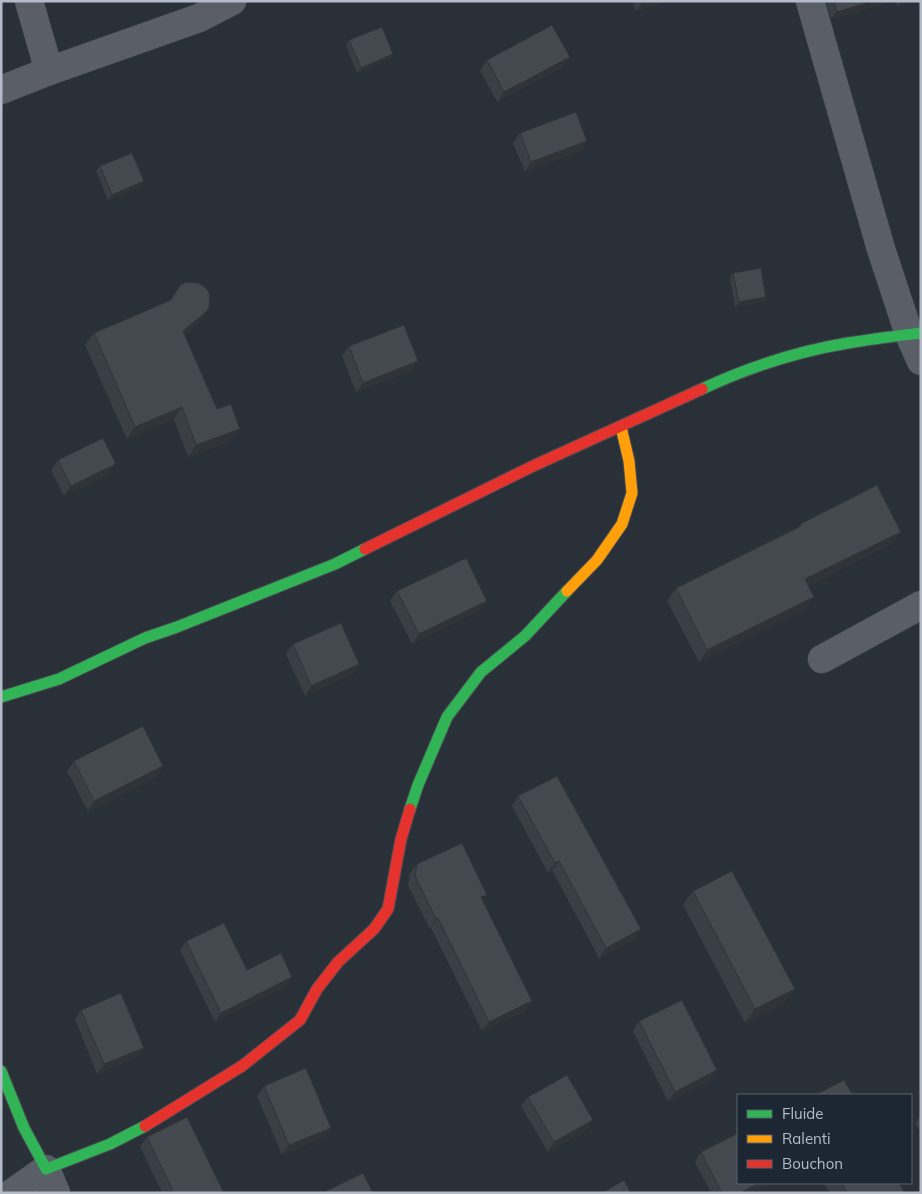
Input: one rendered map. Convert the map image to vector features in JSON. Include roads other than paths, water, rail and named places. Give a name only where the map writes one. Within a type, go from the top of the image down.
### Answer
[{"type":"street","points":[[29,1],[49,71]]},
{"type":"street","points":[[1,90],[199,18],[232,1]]},
{"type":"street","points":[[810,1],[881,249],[915,333],[921,361]]},
{"type":"street","points":[[1,697],[59,678],[145,638],[177,628],[335,564],[533,466],[621,428],[708,386],[802,353],[848,343],[915,333]]},
{"type":"street","points":[[12,1193],[51,1181],[242,1066],[300,1020],[317,989],[338,962],[374,929],[388,909],[401,839],[415,794],[447,717],[481,672],[525,636],[597,560],[622,524],[632,493],[629,460],[621,428]]},
{"type":"street","points":[[822,659],[921,605]]},
{"type":"street","points":[[1,1071],[24,1128],[51,1181]]}]
